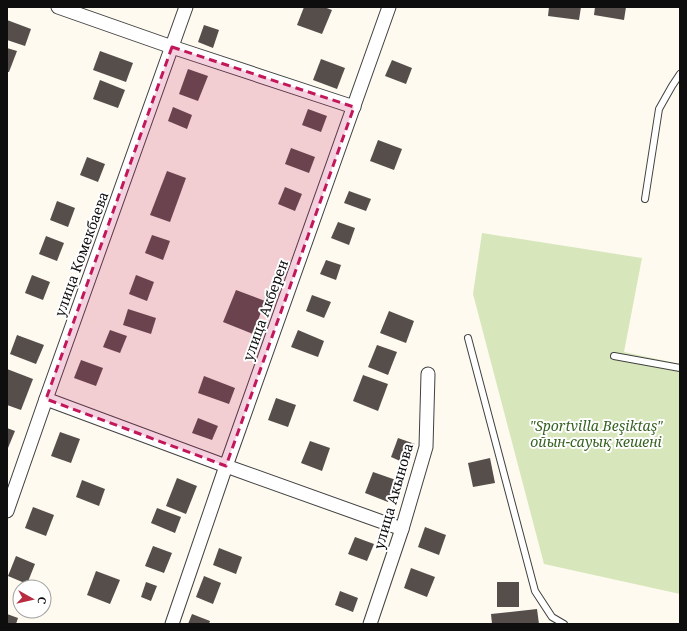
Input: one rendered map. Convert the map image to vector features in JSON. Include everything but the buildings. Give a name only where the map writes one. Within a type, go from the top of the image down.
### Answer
[{"type":"street","points":[[58,7],[172,47],[354,107]]},
{"type":"street","name":"улица Комекбаева","points":[[7,511],[186,7]]},
{"type":"street","name":"улица Акберен","points":[[172,624],[226,466],[389,7]]},
{"type":"street","name":"улица Акынова","points":[[370,624],[402,529],[426,447],[428,374]]},
{"type":"street","points":[[46,399],[402,529]]},
{"type":"lane","points":[[645,199],[659,109],[680,74]]},
{"type":"lane","points":[[468,338],[536,591],[552,617],[564,624]]},
{"type":"lane","points":[[614,356],[680,368]]},
{"type":"highlighted area","points":[[172,47],[354,107],[226,466],[46,399]]},
{"type":"green space","name":"\"Sportvilla Beşiktaş\" ойын-сауық кешені","points":[[482,233],[642,258],[624,352],[680,364],[680,594],[544,564],[473,294]]}]
